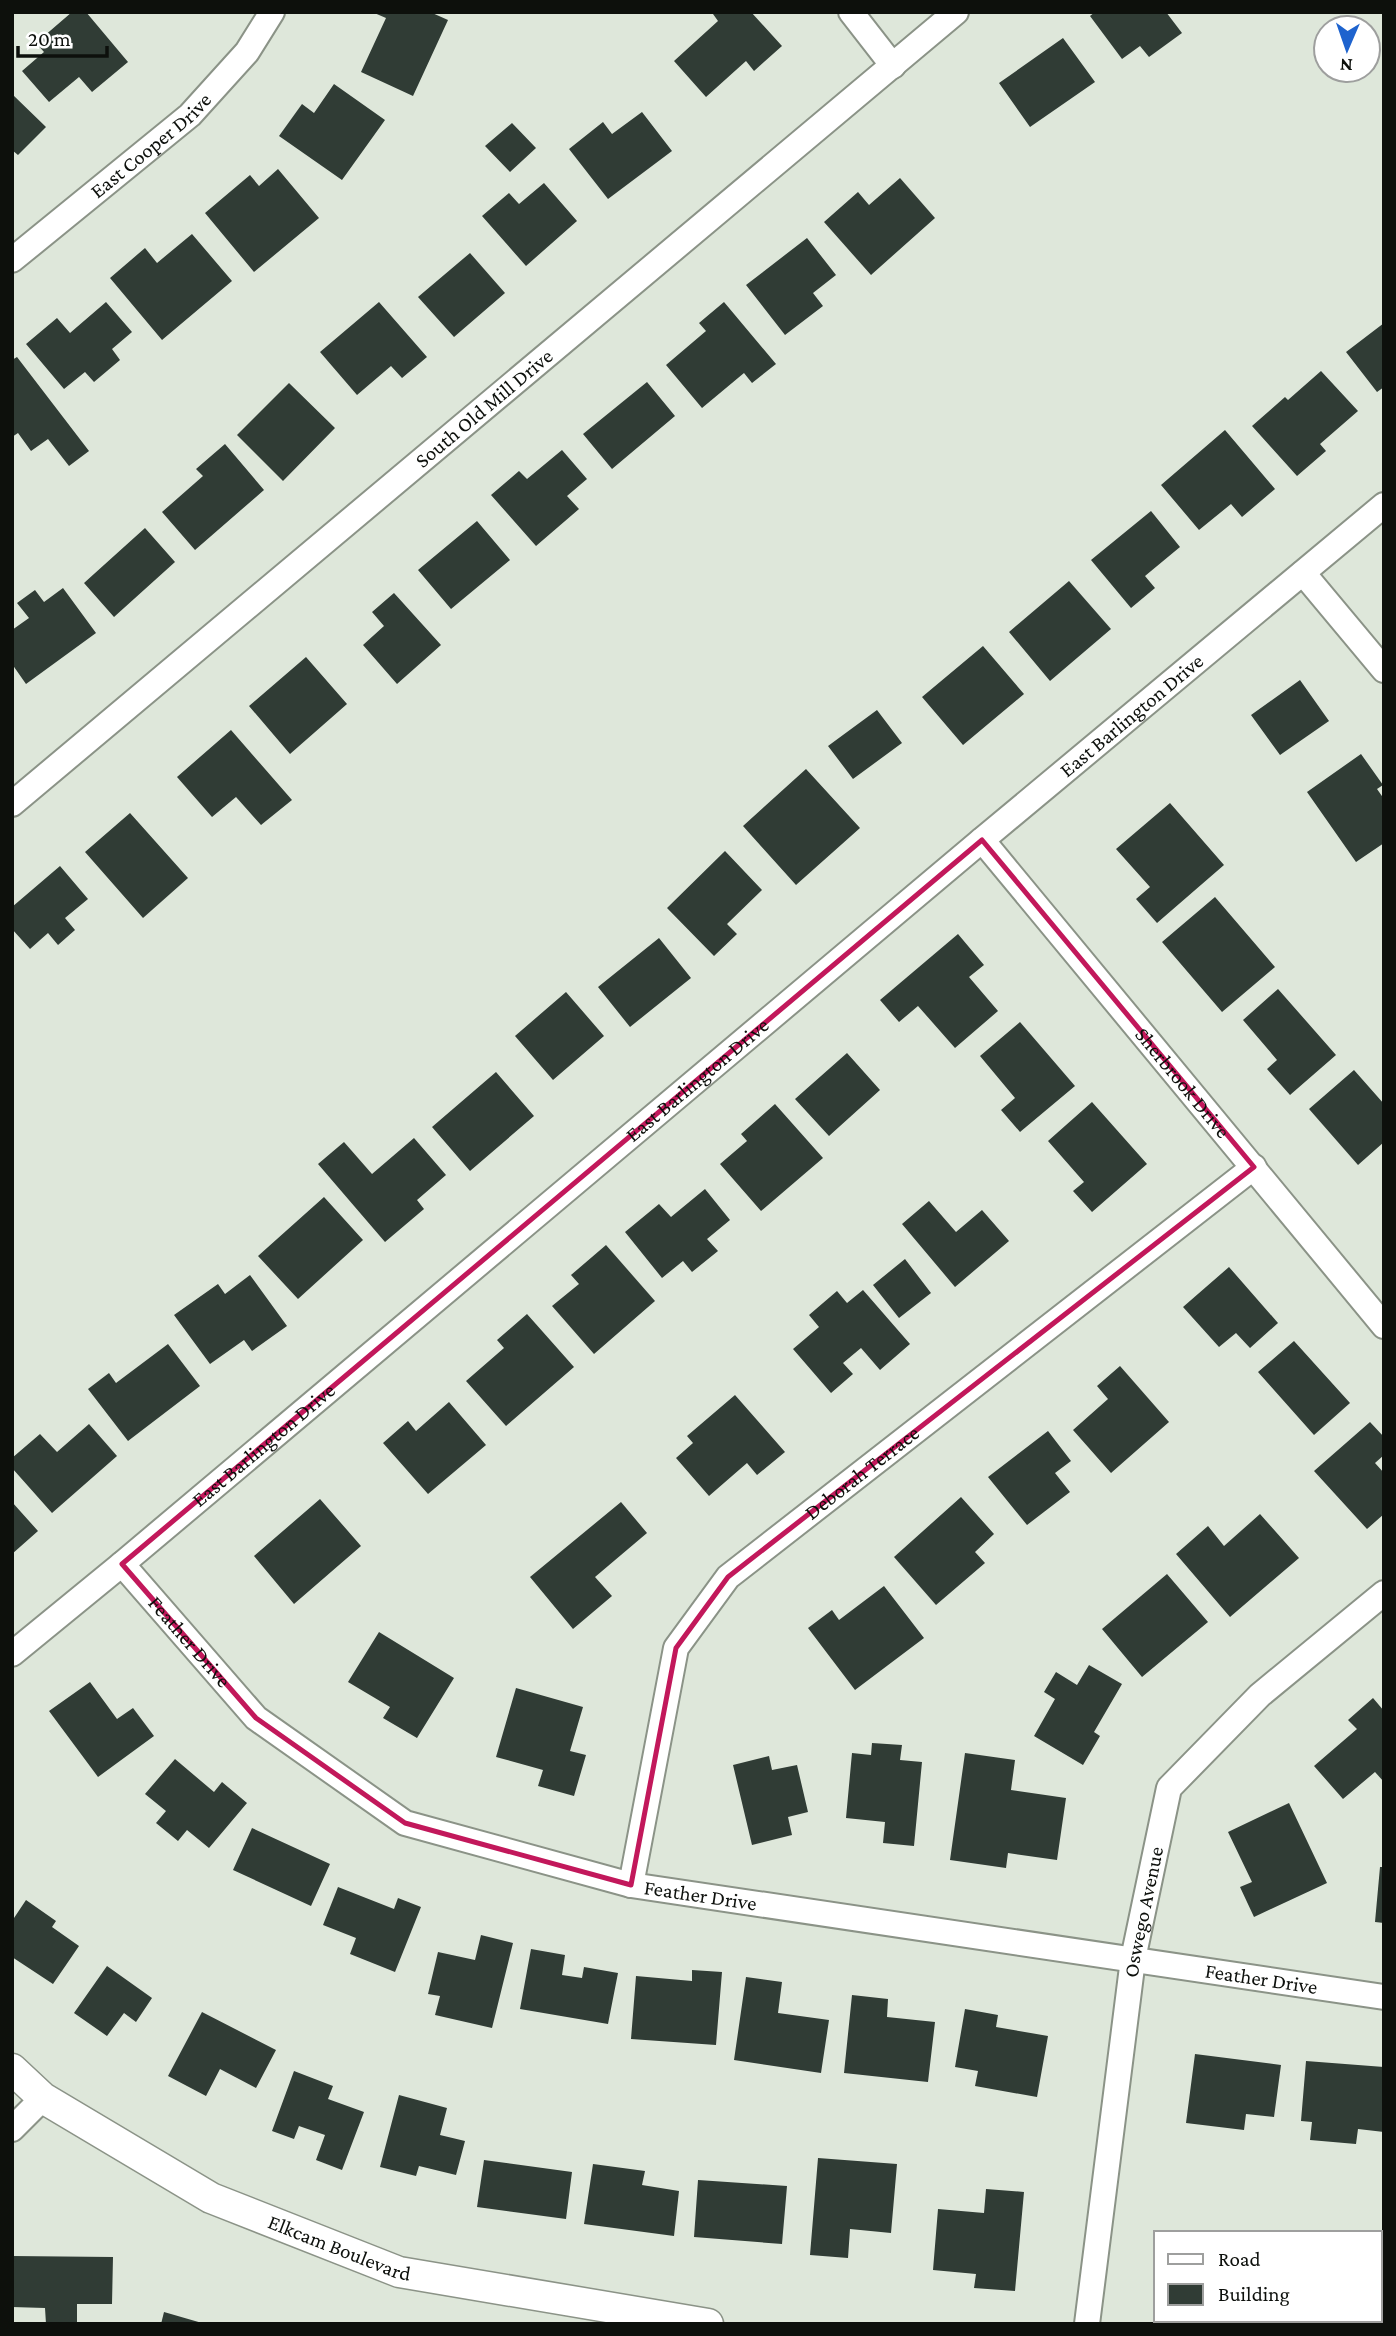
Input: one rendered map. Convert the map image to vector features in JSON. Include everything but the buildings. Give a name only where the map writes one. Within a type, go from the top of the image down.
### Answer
[{"type":"street","name":"East Cooper Drive","points":[[12,261],[190,115],[247,52],[272,12]]},
{"type":"street","points":[[851,12],[893,66]]},
{"type":"street","name":"South Old Mill Drive","points":[[12,804],[956,12]]},
{"type":"street","name":"East Barlington Drive","points":[[12,1654],[1384,505]]},
{"type":"street","points":[[1303,573],[1384,670]]},
{"type":"street","name":"Sherbrook Drive","points":[[982,840],[1384,1326]]},
{"type":"street","name":"Deborah Terrace","points":[[631,1885],[676,1648],[728,1577],[1254,1167]]},
{"type":"street","name":"Feather Drive","points":[[122,1564],[256,1718],[405,1823],[631,1885],[1384,1997]]},
{"type":"street","name":"Oswego Avenue","points":[[1087,2324],[1133,1959],[1169,1788],[1260,1695],[1384,1593]]},
{"type":"street","name":"Elkcam Boulevard","points":[[12,2069],[43,2098],[211,2198],[399,2272],[708,2324]]},
{"type":"street","points":[[12,2129],[43,2098]]},
{"type":"highlighted area","points":[[982,840],[1254,1167],[728,1577],[676,1648],[631,1885],[405,1823],[256,1718],[122,1564]]}]
